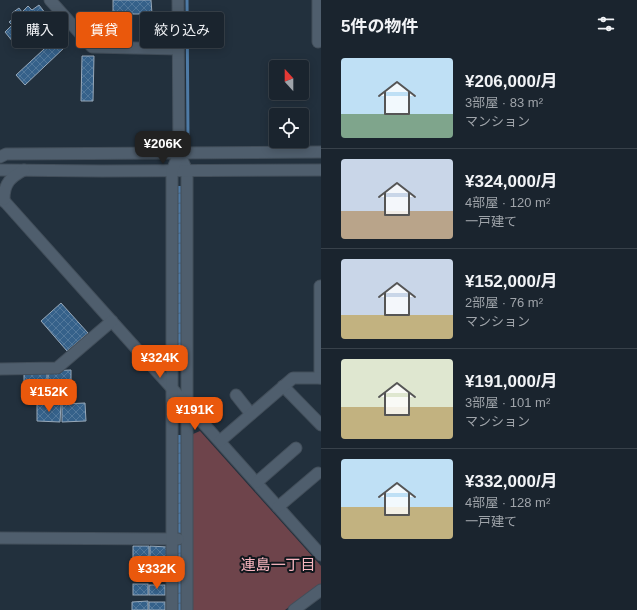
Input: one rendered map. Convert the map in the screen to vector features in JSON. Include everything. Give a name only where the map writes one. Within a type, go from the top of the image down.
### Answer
[{"type":"street","points":[[50,0],[92,46],[178,49]]},
{"type":"street","points":[[178,0],[179,153],[172,171],[172,390],[180,539],[187,610]]},
{"type":"street","points":[[318,0],[318,42]]},
{"type":"street","points":[[2,155],[321,152]]},
{"type":"street","points":[[172,610],[180,539],[187,405],[187,170],[179,153]]},
{"type":"street","points":[[26,169],[10,178],[6,185],[2,199],[321,555]]},
{"type":"street","points":[[0,170],[321,170]]},
{"type":"street","points":[[220,441],[293,378],[320,378],[320,286]]},
{"type":"street","points":[[0,368],[57,368],[112,321]]},
{"type":"street","points":[[283,386],[321,425]]},
{"type":"street","points":[[236,395],[251,414]]},
{"type":"street","points":[[257,482],[296,448]]},
{"type":"street","points":[[278,507],[318,473]]},
{"type":"street","points":[[0,538],[180,539]]},
{"type":"street","points":[[294,610],[321,590]]},
{"type":"shaded area","points":[[200,431],[321,566],[321,584],[285,610],[192,610],[193,434]]},
{"type":"water","points":[[177,186],[183,186],[182,363],[176,363]]},
{"type":"water","points":[[177,435],[183,435],[182,610],[177,610]]},
{"type":"building","points":[[113,0],[151,0],[152,12],[132,14],[132,12],[113,12]]},
{"type":"building","points":[[39,5],[44,12],[22,12],[28,6],[32,10]]},
{"type":"building","points":[[19,8],[22,12],[13,12]]},
{"type":"building","points":[[12,25],[12,41],[5,32]]},
{"type":"building","points":[[45,48],[64,48],[25,85],[16,75]]},
{"type":"building","points":[[82,56],[94,56],[93,101],[81,101]]},
{"type":"building","points":[[61,303],[88,333],[67,351],[41,321]]},
{"type":"building","points":[[71,370],[71,389],[48,389],[48,371]]},
{"type":"building","points":[[24,371],[47,372],[47,389],[24,388]]},
{"type":"building","points":[[85,403],[86,421],[62,422],[62,404]]},
{"type":"building","points":[[37,404],[61,404],[60,422],[37,421]]},
{"type":"building","points":[[133,546],[149,546],[149,557],[133,558]]},
{"type":"building","points":[[150,546],[167,547],[167,557],[150,557]]},
{"type":"building","points":[[133,564],[149,564],[149,576],[133,576]]},
{"type":"building","points":[[150,564],[166,565],[166,575],[150,575]]},
{"type":"building","points":[[133,584],[148,584],[148,595],[133,595]]},
{"type":"building","points":[[149,585],[165,585],[165,595],[149,595]]},
{"type":"building","points":[[148,601],[148,610],[132,610],[132,602]]},
{"type":"building","points":[[149,602],[165,602],[165,610],[149,610]]},
{"type":"waterway","points":[[187,0],[188,138]]},
{"type":"district","name":"連島一丁目","points":[[278,565]]}]
